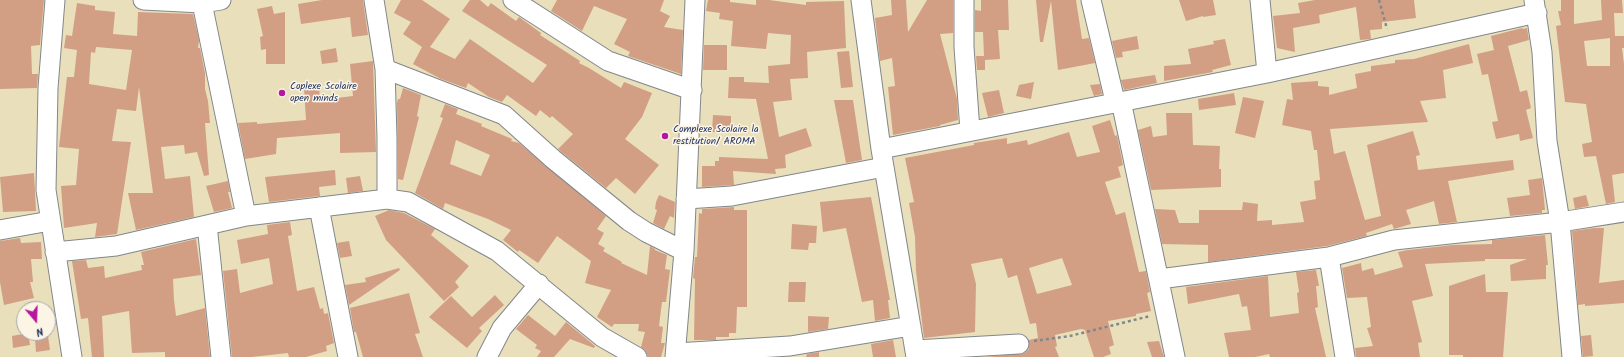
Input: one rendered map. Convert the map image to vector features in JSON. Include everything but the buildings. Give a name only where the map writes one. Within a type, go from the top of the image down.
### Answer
[{"type":"street","points":[[55,0],[48,88],[46,190],[72,357]]},
{"type":"street","points":[[143,0],[211,2],[246,216]]},
{"type":"street","points":[[374,0],[385,69],[387,199]]},
{"type":"street","points":[[513,0],[608,61],[692,90]]},
{"type":"street","points":[[695,0],[684,251],[675,355],[790,346],[911,326]]},
{"type":"street","points":[[861,0],[883,158],[915,354],[1019,344]]},
{"type":"street","points":[[964,0],[964,47],[970,131]]},
{"type":"street","points":[[1091,0],[1118,101],[1159,279],[1175,357]]},
{"type":"street","points":[[1260,0],[1266,73]]},
{"type":"street","points":[[686,199],[732,196],[883,158],[970,131],[1266,73],[1391,45],[1535,7],[1542,52],[1547,141],[1560,222],[1572,357]]},
{"type":"street","points":[[385,69],[504,115],[553,159],[629,221],[646,232],[684,251]]},
{"type":"street","points":[[55,252],[116,246],[246,216],[387,199],[408,202],[490,247],[539,284],[602,337],[637,357]]},
{"type":"street","points":[[319,206],[348,357]]},
{"type":"street","points":[[1159,279],[1329,257],[1394,240],[1560,222],[1624,212]]},
{"type":"street","points":[[0,230],[50,221]]},
{"type":"street","points":[[207,225],[221,357]]},
{"type":"street","points":[[1329,257],[1345,357]]},
{"type":"street","points":[[487,357],[502,328],[539,284]]},
{"type":"path","points":[[1379,0],[1391,45]]},
{"type":"path","points":[[1019,344],[1115,326],[1166,312]]},
{"type":"place","name":"Coplexe Scolaire open minds","points":[[282,93]]},
{"type":"place","name":"Complexe Scolaire la restitution/ AROMA","points":[[665,136]]}]
